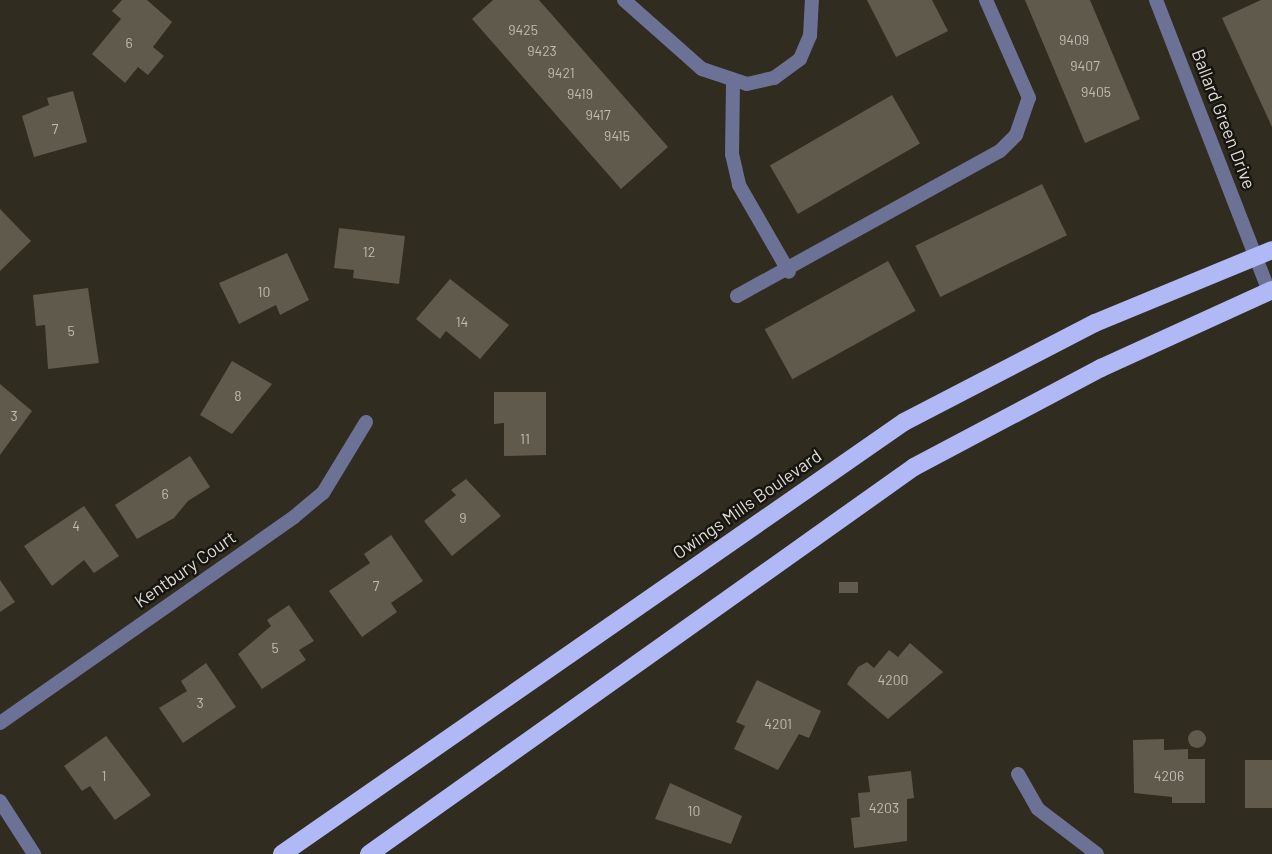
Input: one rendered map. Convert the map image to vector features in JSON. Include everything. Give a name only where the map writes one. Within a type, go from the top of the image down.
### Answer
[{"type":"main road","name":"Owings Mills Boulevard","points":[[282,854],[904,422],[1094,323],[1264,253]]},
{"type":"main road","points":[[369,854],[914,467],[1101,368],[1270,291]]},
{"type":"street","points":[[624,0],[702,69],[733,83],[762,83],[800,60],[810,36],[812,0]]},
{"type":"street","points":[[737,296],[789,272],[1000,151],[1016,135],[1029,98],[986,0]]},
{"type":"street","name":"Ballard Green Drive","points":[[1156,0],[1264,253],[1270,291]]},
{"type":"street","points":[[733,83],[732,155],[739,185],[789,272]]},
{"type":"street","name":"Kentbury Court","points":[[0,723],[294,517],[323,493],[366,422]]},
{"type":"street","points":[[1018,774],[1038,809],[1097,854]]},
{"type":"street","points":[[0,801],[34,854]]},
{"type":"building","points":[[122,0],[147,0],[172,22],[153,47],[164,56],[148,75],[138,67],[125,83],[92,54],[121,19],[112,11]]},
{"type":"building","points":[[493,0],[539,0],[668,147],[621,189],[472,19]]},
{"type":"building","points":[[867,0],[932,0],[948,31],[896,57]]},
{"type":"building","points":[[1025,0],[1090,0],[1140,119],[1085,143]]},
{"type":"building","points":[[1261,0],[1272,0],[1272,127],[1222,18]]},
{"type":"building","points":[[73,91],[87,142],[34,157],[22,116],[49,105],[47,98]]},
{"type":"building","points":[[892,95],[920,143],[798,214],[770,166]]},
{"type":"building","points":[[1042,184],[1067,235],[940,297],[915,246]]},
{"type":"building","points":[[0,209],[31,241],[0,271]]},
{"type":"building","points":[[339,228],[405,236],[399,284],[353,278],[354,270],[334,268]]},
{"type":"building","points":[[287,253],[309,300],[280,315],[276,305],[239,324],[219,283]]},
{"type":"building","points":[[888,261],[916,311],[792,379],[765,329]]},
{"type":"building","points":[[450,279],[509,325],[480,359],[446,331],[440,339],[416,319]]},
{"type":"building","points":[[88,288],[99,363],[48,369],[45,325],[36,326],[33,295]]},
{"type":"building","points":[[232,361],[272,384],[232,434],[200,415]]},
{"type":"building","points":[[0,384],[32,411],[0,455]]},
{"type":"building","points":[[494,392],[546,392],[546,455],[504,456],[504,423],[494,424]]},
{"type":"building","points":[[190,456],[210,487],[188,501],[174,518],[137,539],[115,505]]},
{"type":"building","points":[[466,479],[501,516],[452,556],[424,521],[456,495],[451,490]]},
{"type":"building","points":[[84,506],[119,556],[94,573],[84,560],[52,586],[24,546]]},
{"type":"building","points":[[391,535],[423,581],[391,603],[397,612],[362,637],[329,591],[370,563],[364,554]]},
{"type":"building","points":[[0,580],[15,602],[0,612]]},
{"type":"building","points":[[839,582],[858,582],[858,593],[839,593]]},
{"type":"building","points":[[289,605],[314,641],[299,650],[306,660],[262,689],[238,654],[271,626],[267,620]]},
{"type":"building","points":[[910,643],[943,672],[888,719],[847,684],[858,667],[867,662],[874,668],[889,650],[898,657]]},
{"type":"building","points":[[206,663],[236,707],[183,743],[159,708],[187,691],[181,681]]},
{"type":"building","points":[[757,680],[821,711],[809,738],[799,734],[778,770],[734,749],[745,726],[736,722]]},
{"type":"building","points":[[1193,730],[1201,730],[1206,739],[1204,746],[1193,748],[1188,743],[1188,735]]},
{"type":"building","points":[[106,736],[151,795],[115,820],[90,786],[82,791],[64,766]]},
{"type":"building","points":[[1164,739],[1164,750],[1188,749],[1188,759],[1205,759],[1205,803],[1172,803],[1172,797],[1134,793],[1133,740]]},
{"type":"building","points":[[1245,760],[1272,760],[1272,808],[1245,808]]},
{"type":"building","points":[[911,771],[914,798],[907,799],[907,841],[854,848],[851,818],[860,817],[858,793],[870,792],[868,776]]},
{"type":"building","points":[[670,783],[742,816],[731,844],[655,819]]}]
